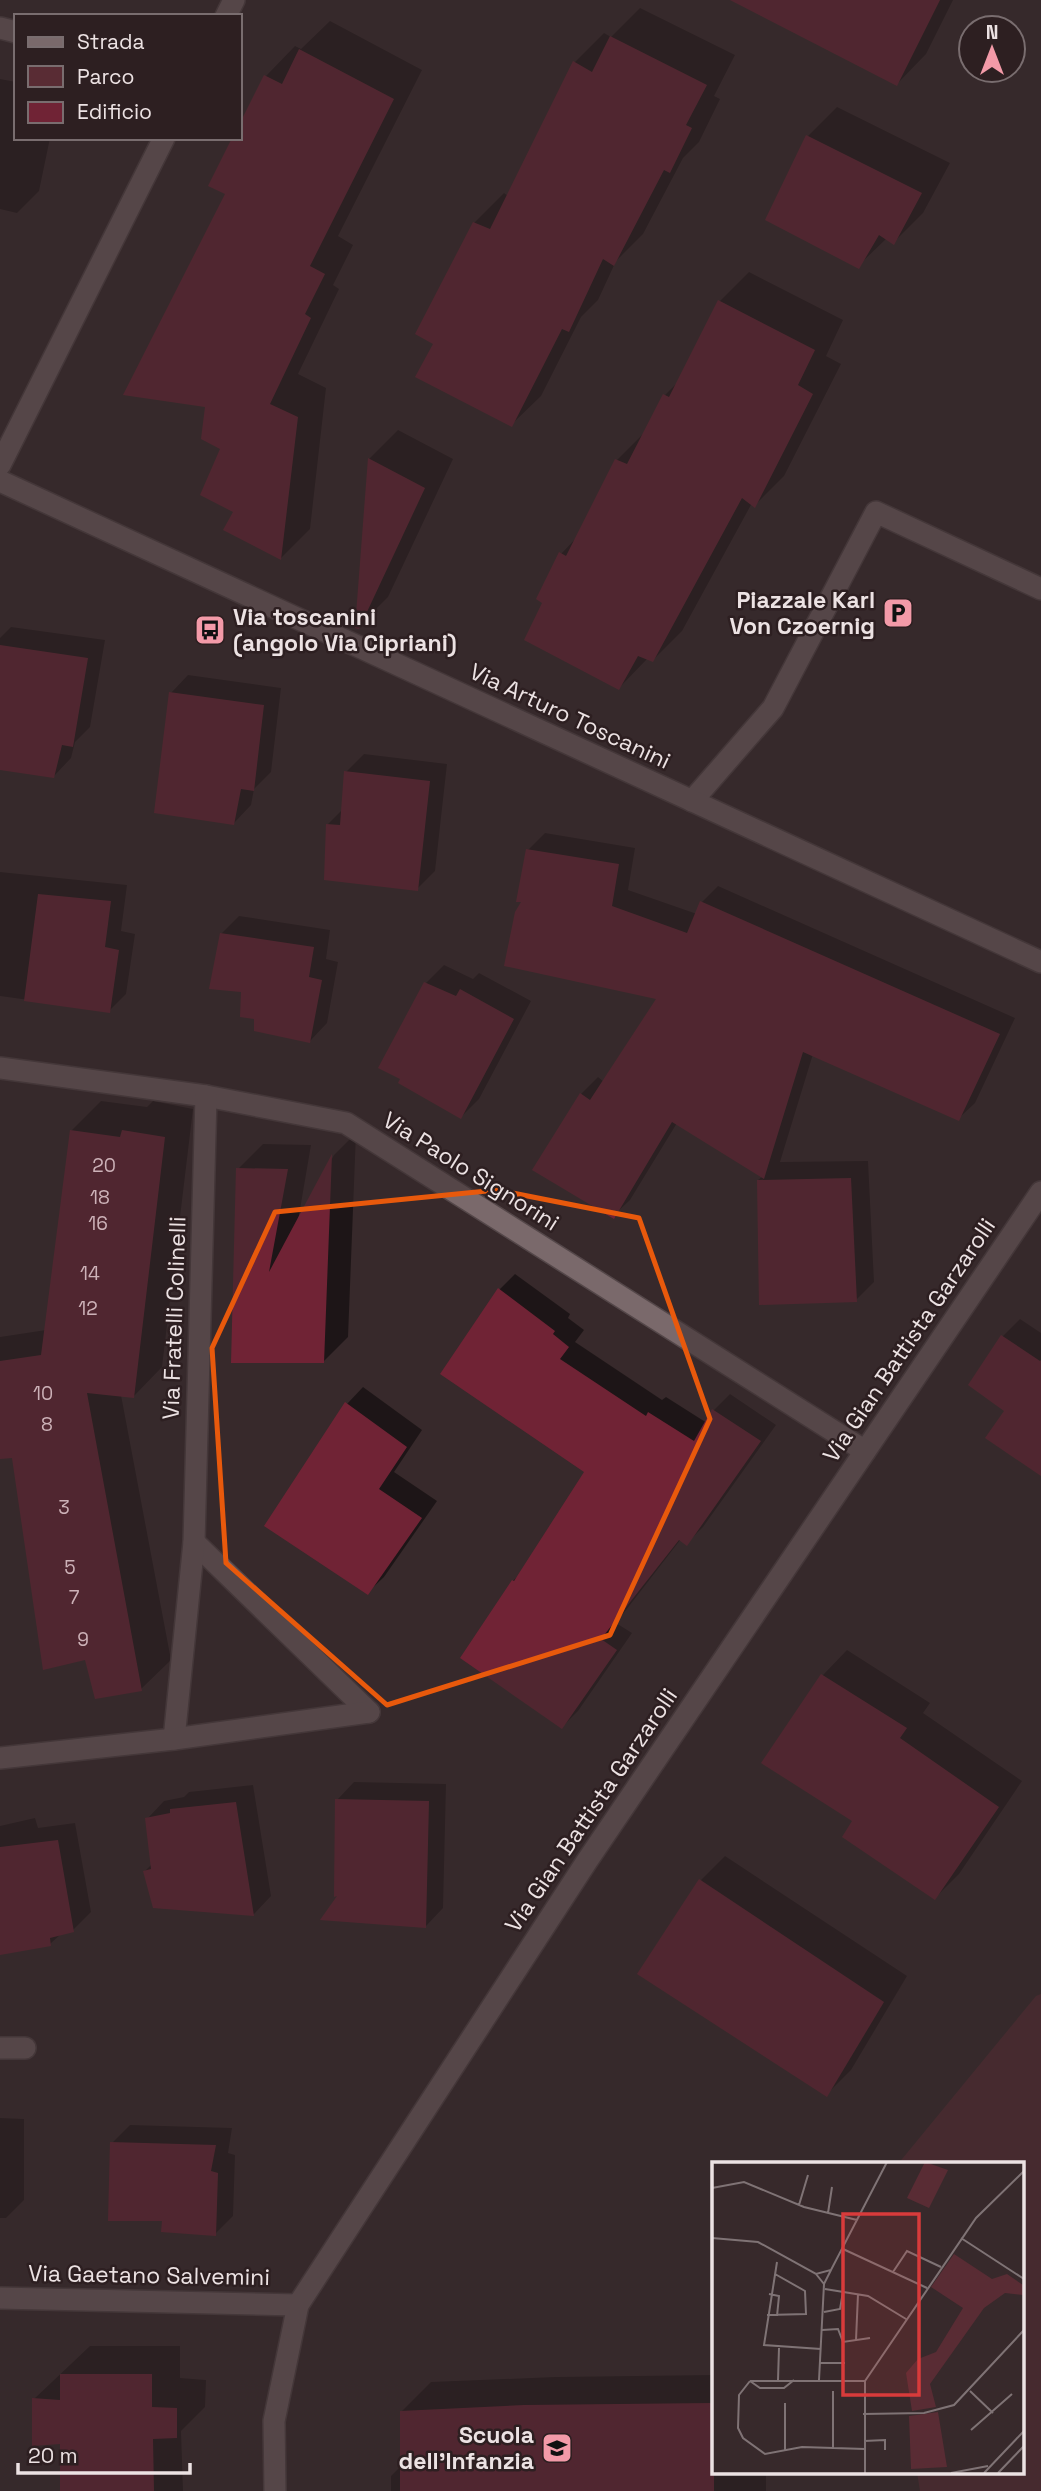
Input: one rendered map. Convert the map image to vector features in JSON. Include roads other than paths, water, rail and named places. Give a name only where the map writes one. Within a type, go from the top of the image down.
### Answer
[{"type":"street","points":[[0,465],[163,140]]},
{"type":"street","name":"Via Arturo Toscanini","points":[[0,481],[1041,962]]},
{"type":"street","points":[[692,801],[773,708],[876,512],[1041,589]]},
{"type":"street","name":"Via Paolo Signorini","points":[[0,1068],[206,1096],[346,1123],[864,1451]]},
{"type":"street","name":"Via Fratelli Colinelli","points":[[174,1739],[194,1542],[206,1096]]},
{"type":"street","name":"Via Gian Battista Garzarolli","points":[[275,2491],[274,2421],[298,2305],[587,1861],[1041,1192]]},
{"type":"street","points":[[0,1758],[174,1739],[369,1712],[194,1542]]},
{"type":"street","points":[[0,2048],[26,2048]]},
{"type":"street","name":"Via Gaetano Salvemini","points":[[0,2298],[298,2305]]},
{"type":"place","name":"Piazzale Karl Von Czoernig","points":[[898,613]]},
{"type":"place","name":"Via toscanini (angolo Via Cipriani)","points":[[210,630]]},
{"type":"place","name":"Scuola dell'Infanzia","points":[[557,2448]]}]
